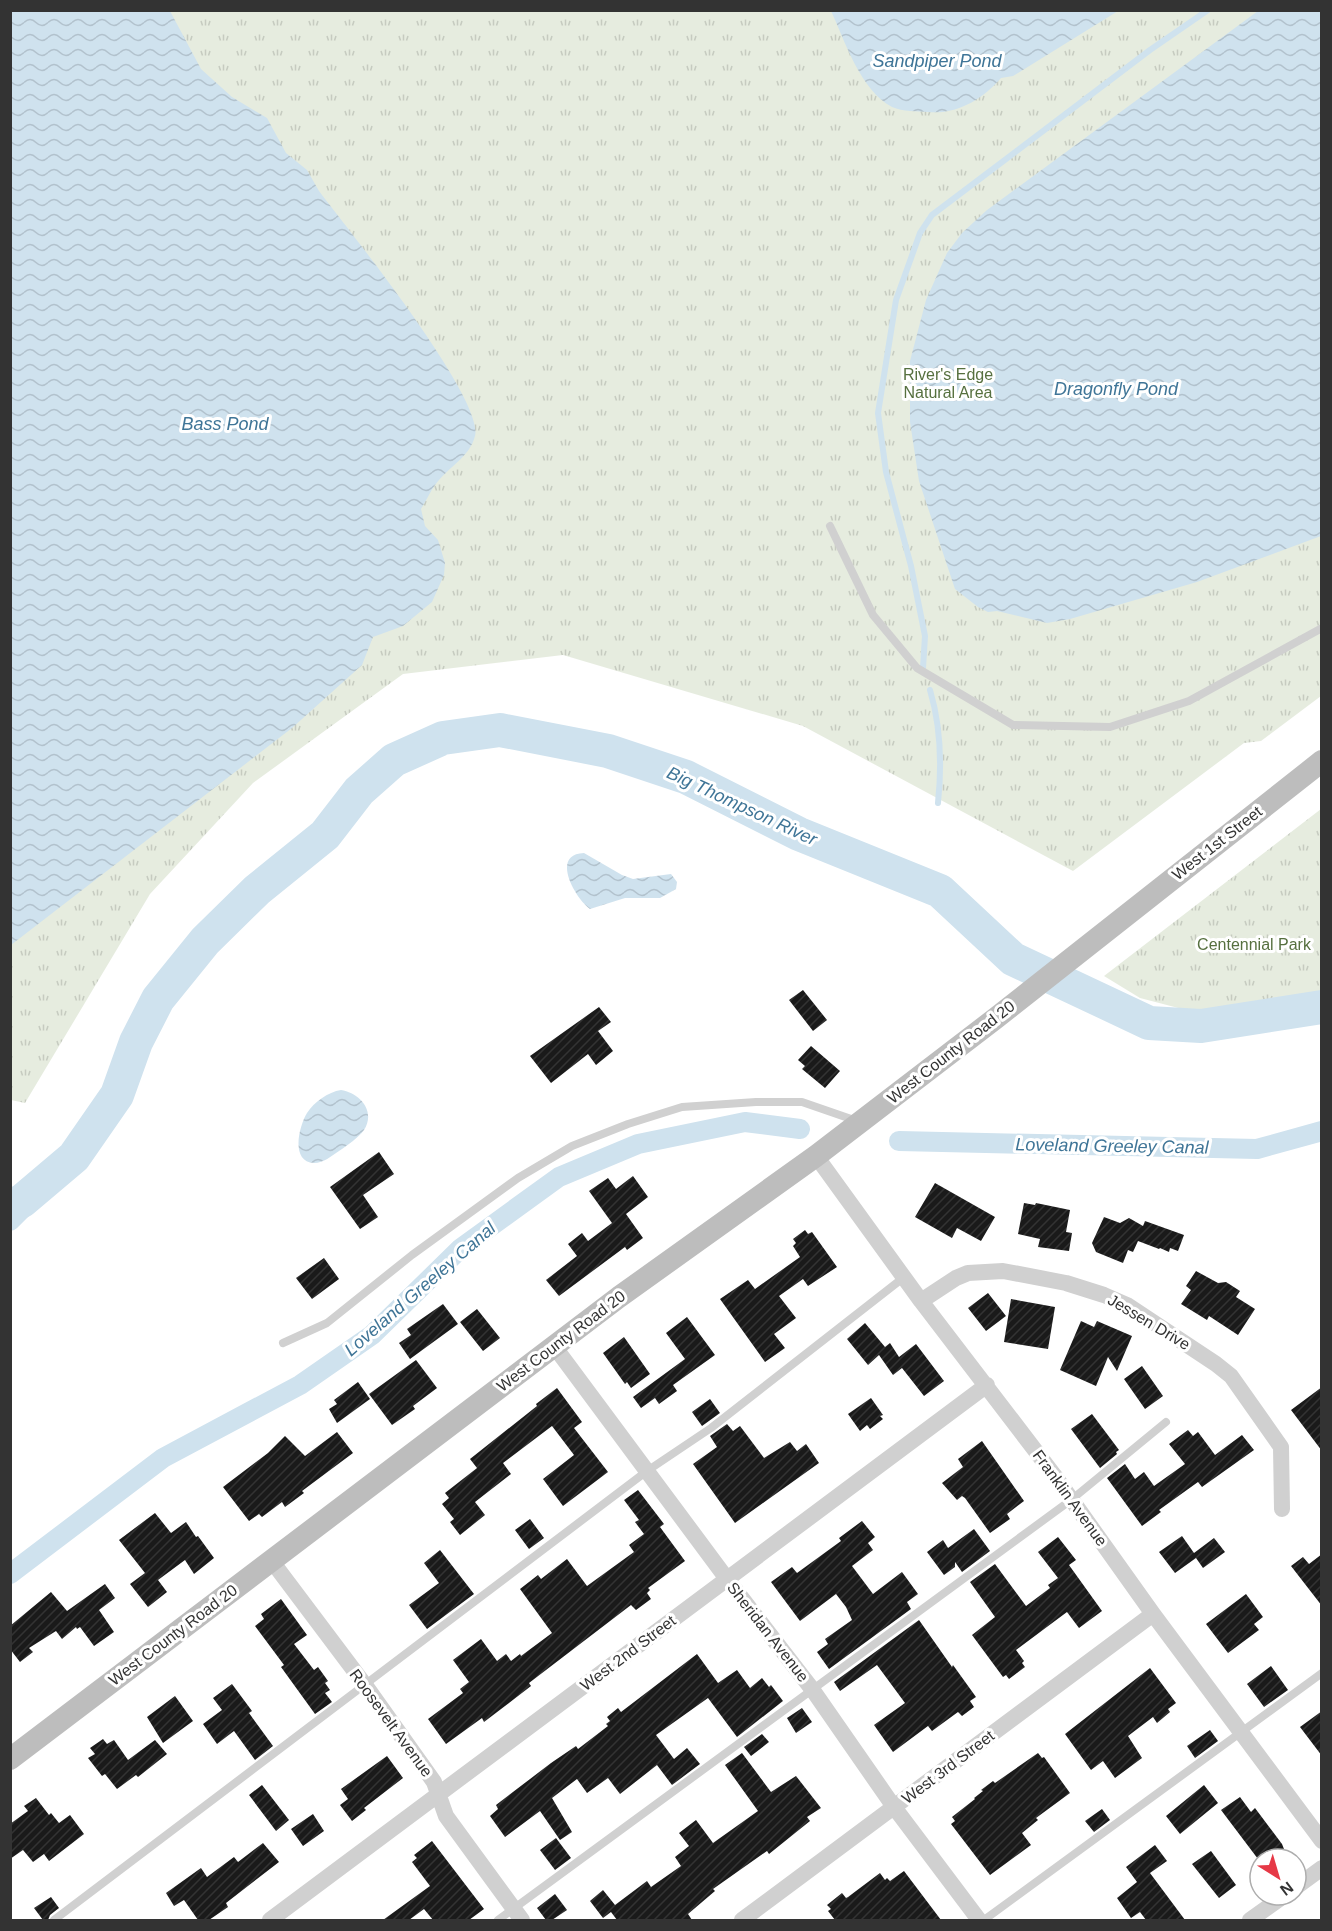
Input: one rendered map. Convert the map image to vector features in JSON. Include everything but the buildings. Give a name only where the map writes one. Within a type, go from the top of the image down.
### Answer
[{"type":"main road","name":"West 1st Street","points":[[1112,926],[1322,761]]},
{"type":"main road","name":"West County Road 20","points":[[10,1759],[554,1346],[861,1122],[1112,926]]},
{"type":"street","name":"Franklin Avenue","points":[[816,1156],[903,1278],[987,1385],[1153,1614],[1322,1841]]},
{"type":"street","name":"Jessen Drive","points":[[921,1302],[956,1278],[968,1273],[1003,1271],[1066,1283],[1104,1294],[1127,1305],[1231,1376],[1281,1447],[1282,1509]]},
{"type":"street","name":"Sheridan Avenue","points":[[554,1346],[727,1579],[812,1689],[894,1807],[979,1920]]},
{"type":"street","name":"West 2nd Street","points":[[270,1920],[987,1385]]},
{"type":"street","name":"Roosevelt Avenue","points":[[271,1560],[434,1782],[446,1816],[518,1915]]},
{"type":"street","name":"West 3rd Street","points":[[742,1920],[1153,1614]]},
{"type":"street","points":[[1308,1878],[1322,1868]]},
{"type":"street","points":[[1250,1920],[1268,1907]]},
{"type":"lane","points":[[830,526],[873,615],[917,668],[1013,725],[1110,727],[1189,700],[1322,628]]},
{"type":"lane","points":[[283,1343],[327,1323],[412,1255],[518,1178],[572,1146],[619,1128],[682,1107],[756,1102],[802,1102],[861,1122]]},
{"type":"lane","points":[[54,1920],[647,1471],[711,1428],[903,1278]]},
{"type":"lane","points":[[498,1920],[518,1915],[812,1689],[1071,1500],[1166,1422]]},
{"type":"lane","points":[[984,1920],[1322,1673]]},
{"type":"green space","name":"River's Edge Natural Area","points":[[11,11],[1321,11],[1321,696],[1261,741],[1244,743],[1073,871],[803,726],[563,655],[403,674],[253,783],[150,894],[25,1103],[11,1100]]},
{"type":"green space","name":"Centennial Park","points":[[1321,809],[1321,1002],[1269,1012],[1186,1010],[1140,998],[1104,976]]},
{"type":"water","name":"Bass Pond","points":[[11,10],[170,11],[201,69],[232,97],[267,118],[286,153],[307,170],[319,191],[411,314],[459,387],[472,416],[475,436],[468,450],[435,485],[421,509],[425,526],[438,540],[445,563],[444,575],[432,602],[403,626],[373,637],[362,665],[292,728],[11,945]]},
{"type":"water","name":"Sandpiper Pond","points":[[831,11],[1118,11],[1013,76],[1001,78],[978,99],[959,108],[939,112],[901,110],[881,99],[862,77]]},
{"type":"water","name":"Dragonfly Pond","points":[[1258,11],[1321,11],[1321,536],[1197,582],[1070,619],[1047,623],[997,611],[988,612],[955,589],[919,481],[910,422],[910,361],[926,300],[947,253],[962,233],[987,210]]},
{"type":"water","points":[[584,853],[633,879],[671,874],[677,882],[676,889],[660,898],[625,898],[590,909],[578,896],[567,868],[568,861],[574,855]]},
{"type":"water","points":[[341,1090],[354,1095],[364,1104],[368,1116],[364,1130],[353,1141],[327,1159],[318,1163],[306,1161],[299,1150],[299,1134],[304,1119],[317,1101]]},
{"type":"waterway","points":[[923,668],[925,636],[911,566],[886,472],[878,413],[896,300],[920,233],[932,215],[1150,50],[1208,10]]},
{"type":"waterway","points":[[930,690],[940,746],[938,803]]},
{"type":"waterway","name":"Big Thompson River","points":[[10,1206],[22,1201],[74,1157],[117,1095],[136,1042],[158,999],[205,941],[257,890],[325,835],[359,791],[394,760],[443,738],[500,730],[608,751],[686,777],[799,834],[940,891],[1013,959],[1149,1023],[1201,1026],[1322,1007]]},
{"type":"waterway","name":"Loveland Greeley Canal","points":[[10,1574],[163,1458],[300,1385],[372,1335],[461,1248],[559,1177],[638,1144],[745,1122],[800,1129]]},
{"type":"waterway","name":"Loveland Greeley Canal","points":[[899,1141],[1257,1149],[1322,1131]]},
{"type":"waterway","name":"Big Thompson River","points":[[10,1221],[74,1157]]}]
